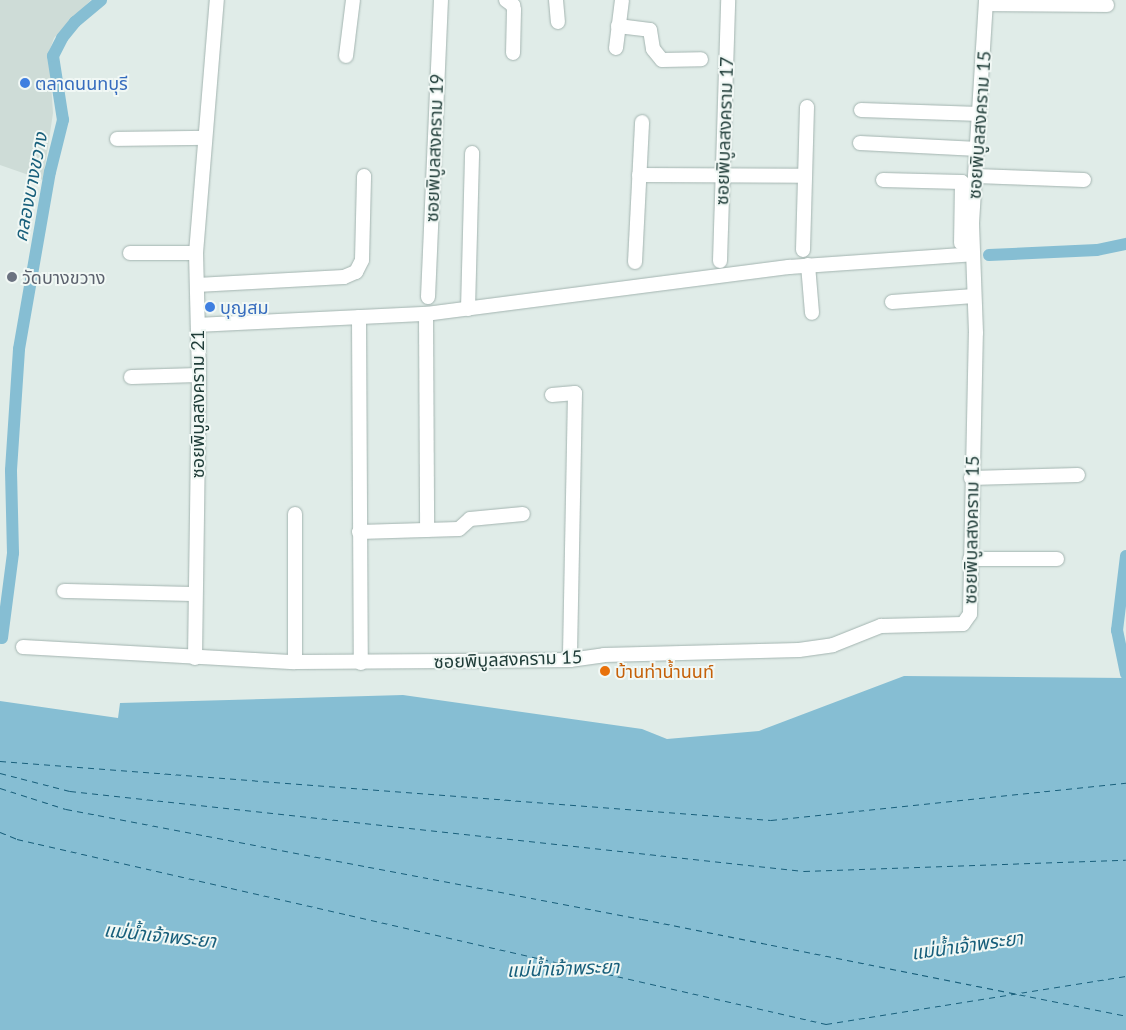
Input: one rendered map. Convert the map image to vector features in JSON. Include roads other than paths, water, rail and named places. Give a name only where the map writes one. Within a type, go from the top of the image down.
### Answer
[{"type":"street","name":"ซอยพิบูลสงคราม 21","points":[[195,658],[199,375],[196,253],[204,138],[217,0]]},
{"type":"street","points":[[346,56],[353,0]]},
{"type":"street","name":"ซอยพิบูลสงคราม 19","points":[[428,297],[441,0]]},
{"type":"street","points":[[506,0],[513,4],[514,10],[513,53]]},
{"type":"street","points":[[556,0],[558,22]]},
{"type":"street","points":[[616,48],[622,0]]},
{"type":"street","name":"ซอยพิบูลสงคราม 17","points":[[720,261],[728,0]]},
{"type":"street","points":[[986,2],[1107,5]]},
{"type":"street","name":"ซอยพิบูลสงคราม 15","points":[[23,647],[195,658],[295,662],[570,660],[604,655],[799,650],[833,645],[881,626],[963,624],[970,614],[971,478],[976,333],[973,254],[967,223],[976,176],[986,2]]},
{"type":"street","points":[[618,26],[650,30],[654,49],[662,60],[701,59]]},
{"type":"street","points":[[803,250],[807,106]]},
{"type":"street","points":[[861,110],[980,114]]},
{"type":"street","points":[[635,262],[642,122]]},
{"type":"street","points":[[117,138],[204,138]]},
{"type":"street","points":[[860,143],[978,149]]},
{"type":"street","points":[[468,309],[472,153]]},
{"type":"street","points":[[639,175],[806,176]]},
{"type":"street","points":[[197,285],[344,277],[356,272],[362,260],[364,176]]},
{"type":"street","points":[[976,176],[1084,180]]},
{"type":"street","points":[[883,180],[962,182],[967,223],[961,243]]},
{"type":"street","points":[[130,254],[196,253]]},
{"type":"street","points":[[198,325],[426,314],[468,309],[516,300],[808,265],[973,254]]},
{"type":"street","points":[[808,265],[812,313]]},
{"type":"street","points":[[892,302],[974,296]]},
{"type":"street","points":[[426,314],[428,530]]},
{"type":"street","points":[[358,317],[361,663]]},
{"type":"street","points":[[131,377],[199,375]]},
{"type":"street","points":[[552,395],[575,393],[570,660]]},
{"type":"street","points":[[971,478],[1078,476]]},
{"type":"street","points":[[295,514],[295,662]]},
{"type":"street","points":[[359,532],[459,529],[470,519],[523,514]]},
{"type":"street","points":[[970,558],[1057,559]]},
{"type":"street","points":[[64,591],[195,594]]},
{"type":"water","name":"แม่น้ำเจ้าพระยา","points":[[904,676],[1126,678],[1126,1030],[0,1030],[0,701],[118,718],[120,703],[403,695],[642,729],[667,739],[759,731]]},
{"type":"waterway","name":"คลองบางขวาง","points":[[2,638],[13,553],[11,470],[19,349],[50,172],[63,120],[53,56],[62,38],[75,22],[101,0]]},
{"type":"waterway","points":[[989,255],[1097,250],[1126,244]]},
{"type":"waterway","points":[[1126,556],[1117,630],[1126,674]]},
{"type":"place","name":"ตลาดนนทบุรี","points":[[25,83]]},
{"type":"place","name":"วัดบางขวาง","points":[[12,277]]},
{"type":"place","name":"บุญสม","points":[[210,307]]},
{"type":"place","name":"บ้านท่าน้ำนนท์","points":[[605,671]]}]
